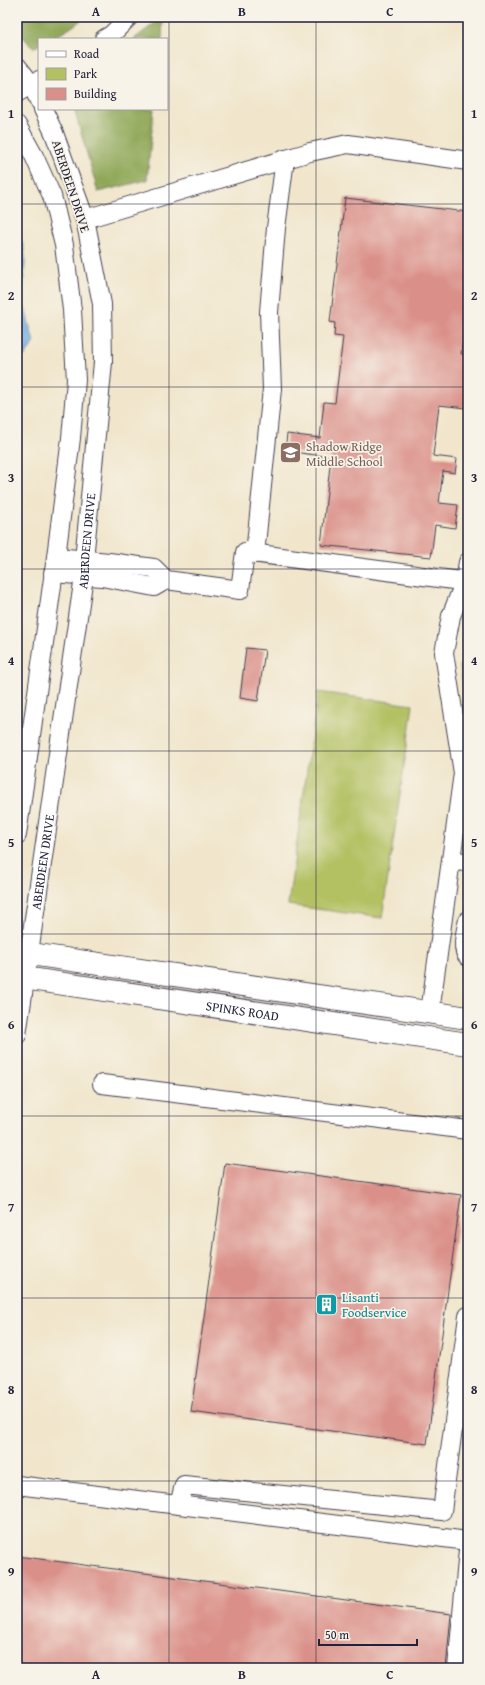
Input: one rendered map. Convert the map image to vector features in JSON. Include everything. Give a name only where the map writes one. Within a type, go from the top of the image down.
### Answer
[{"type":"main road","name":"SPINKS ROAD","points":[[22,952],[468,1018]]},
{"type":"main road","name":"SPINKS ROAD","points":[[21,977],[468,1044]]},
{"type":"main road","points":[[426,1038],[430,1012]]},
{"type":"street","points":[[106,38],[129,17]]},
{"type":"street","points":[[17,66],[38,100]]},
{"type":"street","name":"ABERDEEN DRIVE","points":[[17,1035],[22,952],[84,568],[103,362],[102,304],[85,219],[54,133],[43,110]]},
{"type":"street","name":"ABERDEEN DRIVE","points":[[17,125],[52,196],[64,245],[72,310],[76,380],[71,438],[17,835]]},
{"type":"street","points":[[85,219],[285,159],[348,144],[468,161]]},
{"type":"street","points":[[255,554],[272,388],[269,312],[276,228],[285,159]]},
{"type":"street","points":[[54,565],[84,568],[154,568],[166,580],[240,590],[246,552],[467,581]]},
{"type":"street","points":[[430,1012],[460,861],[464,773],[463,734],[444,653],[451,616],[467,581],[468,562]]},
{"type":"street","points":[[468,921],[464,948],[465,954],[468,957]]},
{"type":"street","points":[[102,1084],[468,1130]]},
{"type":"street","points":[[180,1505],[184,1485],[442,1511],[468,1316]]},
{"type":"street","points":[[17,1485],[468,1541]]},
{"type":"street","points":[[457,1668],[468,1550]]},
{"type":"green space","points":[[17,17],[85,17],[58,35],[49,38],[38,38],[38,46],[33,48],[17,30]]},
{"type":"green space","points":[[163,17],[162,38],[135,38]]},
{"type":"green space","points":[[76,110],[154,110],[147,180],[98,192]]},
{"type":"green space","points":[[468,663],[468,716],[460,665]]},
{"type":"green space","points":[[318,692],[413,705],[382,918],[288,905]]},
{"type":"water","points":[[17,234],[24,247],[25,263],[23,299],[34,342],[26,355],[17,358]]},
{"type":"building","name":"Shadow Ridge Middle School","points":[[345,198],[468,212],[468,324],[465,324],[461,354],[468,354],[468,388],[466,408],[439,405],[433,456],[457,459],[455,473],[443,471],[439,503],[458,505],[455,528],[435,525],[431,557],[321,545],[331,457],[285,451],[287,434],[320,438],[324,402],[335,403],[343,337],[334,336],[335,323],[330,322]]},
{"type":"building","points":[[246,648],[265,650],[258,701],[240,698]]},
{"type":"building","name":"Lisanti Foodservice","points":[[225,1163],[461,1195],[427,1444],[191,1412]]},
{"type":"building","points":[[17,1556],[451,1614],[446,1668],[17,1668]]},
{"type":"place","name":"Shadow Ridge Middle School","points":[[291,453]]},
{"type":"place","name":"Lisanti Foodservice","points":[[326,1304]]}]
